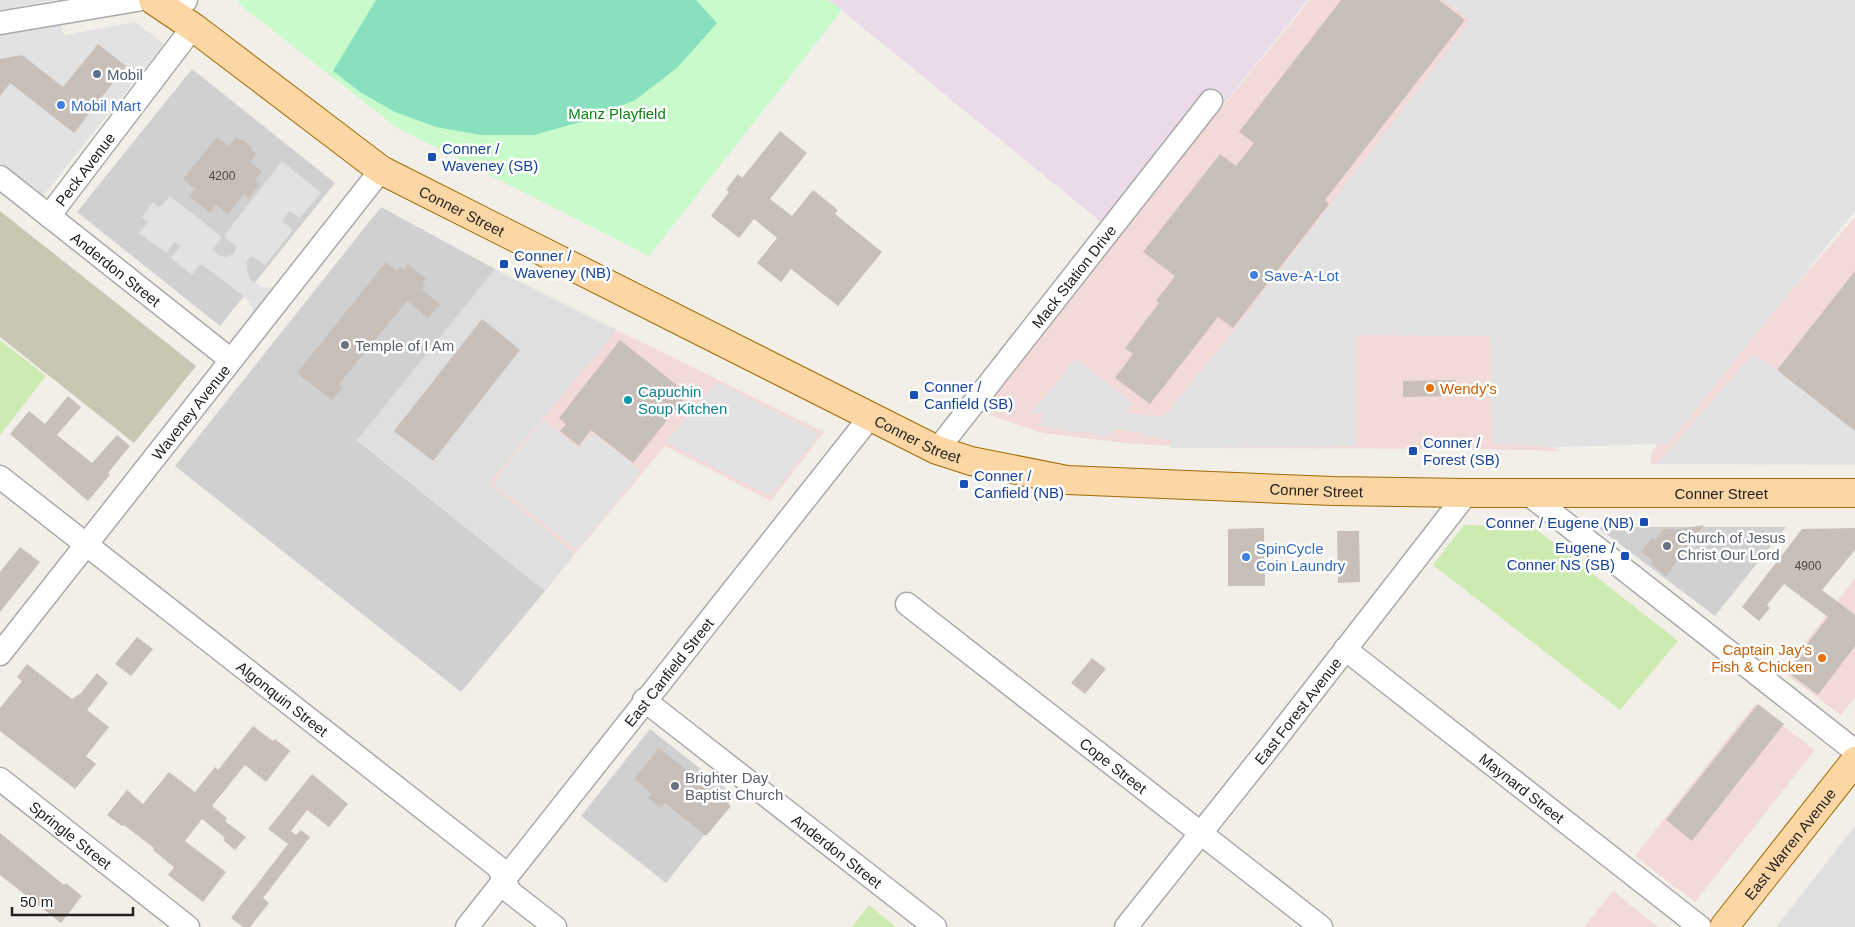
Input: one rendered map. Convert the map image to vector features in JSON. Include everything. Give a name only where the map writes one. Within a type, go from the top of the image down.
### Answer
[{"type":"main road","name":"Conner Street","points":[[177,10],[381,170],[937,450],[971,461],[1066,480],[1334,491],[1855,493]]},
{"type":"main road","name":"East Warren Avenue","points":[[1724,927],[1855,761]]},
{"type":"street","points":[[0,24],[137,0]]},
{"type":"street","name":"Peck Avenue","points":[[49,216],[177,10]]},
{"type":"street","name":"Mack Station Drive","points":[[937,450],[1211,101]]},
{"type":"street","name":"Waveney Avenue","points":[[0,654],[381,170]]},
{"type":"street","name":"Anderdon Street","points":[[0,177],[232,360]]},
{"type":"street","name":"East Canfield Street","points":[[467,927],[505,881],[644,700],[870,416]]},
{"type":"street","name":"Algonquin Street","points":[[0,477],[498,867],[510,892],[554,927]]},
{"type":"street","name":"East Forest Avenue","points":[[1126,927],[1467,493]]},
{"type":"street","points":[[1526,493],[1855,751]]},
{"type":"street","name":"Cope Street","points":[[907,604],[1321,927]]},
{"type":"street","name":"Maynard Street","points":[[1345,648],[1700,927]]},
{"type":"street","name":"Anderdon Street","points":[[644,700],[935,927]]},
{"type":"street","name":"Springle Street","points":[[0,779],[188,927]]},
{"type":"shaded area","points":[[0,0],[54,0],[0,10]]},
{"type":"shaded area","points":[[829,0],[1308,0],[1218,111],[1203,100],[1106,226]]},
{"type":"shaded area","points":[[1310,0],[1619,0],[1514,420],[1559,451],[1216,448],[1134,444],[1042,433],[970,408],[1112,241]]},
{"type":"shaded area","points":[[1444,0],[1855,0],[1855,211],[1668,444],[1559,447],[1492,443],[1490,336],[1356,335],[1356,446],[1170,448],[1171,440],[1144,436],[1143,433],[1115,429],[1112,437],[1039,426],[1043,412],[1031,413],[1076,359],[1133,403],[1128,409],[1129,413],[1161,417],[1167,413],[1236,328],[1471,20]]},
{"type":"shaded area","points":[[136,22],[164,44],[42,197],[0,163],[0,34],[60,24],[64,35]]},
{"type":"shaded area","points":[[192,69],[335,183],[220,326],[77,212]]},
{"type":"shaded area","points":[[282,161],[321,193],[300,218],[290,211],[282,221],[293,230],[265,265],[252,256],[247,260],[247,270],[251,281],[262,287],[273,288],[279,284],[250,319],[253,309],[247,299],[203,265],[199,265],[192,275],[171,258],[180,246],[175,242],[166,253],[139,233],[148,222],[142,217],[153,202],[160,207],[170,196],[222,237],[213,249],[219,256],[226,257],[233,254],[237,247],[224,236]]},
{"type":"shaded area","points":[[381,207],[495,269],[357,440],[545,591],[461,692],[175,466]]},
{"type":"shaded area","points":[[0,211],[196,366],[134,443],[0,337]]},
{"type":"shaded area","points":[[1855,217],[1855,462],[1650,464],[1652,451]]},
{"type":"shaded area","points":[[495,269],[617,330],[489,483],[575,554],[545,591],[357,439]]},
{"type":"shaded area","points":[[617,330],[824,432],[771,501],[665,446],[575,554],[489,483]]},
{"type":"shaded area","points":[[1753,354],[1777,370],[1853,429],[1855,428],[1855,465],[1657,464]]},
{"type":"shaded area","points":[[717,382],[819,434],[771,496],[666,442]]},
{"type":"shaded area","points":[[543,420],[579,449],[593,433],[641,471],[577,550],[493,483]]},
{"type":"shaded area","points":[[1597,527],[1786,527],[1715,616]]},
{"type":"shaded area","points":[[1855,578],[1855,697],[1841,715],[1783,672]]},
{"type":"shaded area","points":[[1755,704],[1815,750],[1695,902],[1635,856]]},
{"type":"shaded area","points":[[650,729],[735,796],[666,883],[581,816]]},
{"type":"shaded area","points":[[1855,826],[1855,927],[1776,927]]},
{"type":"shaded area","points":[[1613,891],[1658,927],[1584,927]]},
{"type":"green space","name":"Manz Playfield","points":[[240,0],[829,0],[842,10],[649,256],[396,127],[238,3]]},
{"type":"green space","points":[[376,0],[696,0],[717,23],[677,68],[635,100],[584,121],[534,135],[481,135],[436,127],[395,112],[360,92],[333,71]]},
{"type":"green space","points":[[0,340],[46,376],[0,435]]},
{"type":"green space","points":[[1464,525],[1532,526],[1678,641],[1620,710],[1433,565]]},
{"type":"green space","points":[[869,905],[896,927],[852,927]]},
{"type":"building","points":[[1341,0],[1439,0],[1465,20],[1325,200],[1329,204],[1233,328],[1218,317],[1150,404],[1115,378],[1133,354],[1125,348],[1159,303],[1156,301],[1175,276],[1143,252],[1220,154],[1236,166],[1254,143],[1239,132]]},
{"type":"building","points":[[98,44],[126,66],[74,133],[10,83],[0,96],[0,59],[22,55],[63,87]]},
{"type":"building","points":[[780,131],[807,153],[770,199],[792,216],[813,190],[838,210],[835,214],[882,252],[838,306],[791,269],[781,282],[757,263],[777,238],[754,219],[739,238],[711,216],[729,192],[726,190],[738,174],[742,178]]},
{"type":"building","points":[[217,137],[229,146],[236,137],[241,141],[242,139],[252,147],[251,149],[256,154],[250,162],[262,172],[255,180],[260,184],[249,198],[244,194],[228,214],[216,205],[210,213],[189,196],[195,189],[183,179]]},
{"type":"building","name":"Temple of I Am","points":[[386,262],[397,271],[401,266],[404,270],[408,264],[426,279],[422,283],[426,286],[422,290],[440,304],[428,318],[407,301],[339,384],[343,387],[332,400],[297,373]]},
{"type":"building","points":[[1855,271],[1855,431],[1777,370]]},
{"type":"building","points":[[482,319],[520,350],[433,461],[394,431]]},
{"type":"building","name":"Capuchin Soup Kitchen","points":[[620,340],[688,394],[633,463],[591,430],[579,446],[560,431],[566,424],[559,418]]},
{"type":"building","name":"Wendy's","points":[[1456,380],[1456,396],[1403,397],[1403,381]]},
{"type":"building","points":[[68,396],[81,407],[57,435],[92,463],[117,435],[130,446],[108,473],[110,475],[88,501],[10,434],[29,411],[45,424]]},
{"type":"building","name":"Church of Jesus Christ Our Lord","points":[[1704,525],[1666,576],[1651,564],[1653,561],[1641,552],[1652,537],[1655,540],[1664,529],[1680,529]]},
{"type":"building","name":"SpinCycle Coin Laundry","points":[[1264,528],[1265,586],[1228,586],[1228,529]]},
{"type":"building","points":[[1855,528],[1855,550],[1822,590],[1855,615],[1855,646],[1818,695],[1786,671],[1828,617],[1784,584],[1767,605],[1770,608],[1759,621],[1742,607],[1802,529]]},
{"type":"building","points":[[1337,531],[1359,531],[1360,582],[1338,583]]},
{"type":"building","points":[[20,547],[40,562],[0,612],[0,572]]},
{"type":"building","points":[[137,637],[153,649],[131,676],[115,664]]},
{"type":"building","points":[[1092,658],[1106,669],[1085,694],[1071,683]]},
{"type":"building","points":[[27,664],[72,699],[81,693],[97,673],[108,683],[87,710],[109,727],[86,756],[96,764],[75,789],[0,731],[0,708],[22,681],[17,677]]},
{"type":"building","points":[[1758,704],[1784,724],[1692,841],[1666,820]]},
{"type":"building","points":[[253,726],[273,741],[275,739],[290,751],[266,782],[245,765],[212,806],[227,818],[225,821],[246,837],[235,850],[223,840],[225,838],[202,819],[185,841],[226,872],[203,902],[168,875],[174,867],[153,850],[154,848],[124,825],[122,826],[107,815],[127,790],[143,804],[169,772],[195,792],[215,767],[218,770]]},
{"type":"building","name":"Brighter Day Baptist Church","points":[[659,748],[731,806],[706,836],[665,803],[661,808],[648,798],[652,794],[634,779]]},
{"type":"building","points":[[312,774],[348,804],[329,827],[307,810],[291,831],[296,835],[301,830],[310,837],[263,898],[269,903],[250,927],[243,927],[231,918],[288,844],[268,829]]},
{"type":"building","points":[[0,833],[64,885],[66,883],[82,896],[61,923],[0,875]]},
{"type":"place","name":"Mobil","points":[[97,74]]},
{"type":"place","name":"Mobil Mart","points":[[61,105]]},
{"type":"place","name":"Conner / Waveney (SB)","points":[[432,157]]},
{"type":"place","name":"Conner / Waveney (NB)","points":[[504,264]]},
{"type":"place","name":"Save-A-Lot","points":[[1254,275]]},
{"type":"place","name":"Temple of I Am","points":[[345,345]]},
{"type":"place","name":"Wendy's","points":[[1430,388]]},
{"type":"place","name":"Conner / Canfield (SB)","points":[[914,395]]},
{"type":"place","name":"Capuchin Soup Kitchen","points":[[628,400]]},
{"type":"place","name":"Conner / Forest (SB)","points":[[1413,451]]},
{"type":"place","name":"Conner / Canfield (NB)","points":[[964,484]]},
{"type":"place","name":"Conner / Eugene (NB)","points":[[1644,522]]},
{"type":"place","name":"Church of Jesus Christ Our Lord","points":[[1667,546]]},
{"type":"place","name":"Eugene / Conner NS (SB)","points":[[1625,556]]},
{"type":"place","name":"SpinCycle Coin Laundry","points":[[1246,557]]},
{"type":"place","name":"Captain Jay's Fish & Chicken","points":[[1822,658]]},
{"type":"place","name":"Brighter Day Baptist Church","points":[[675,786]]}]
